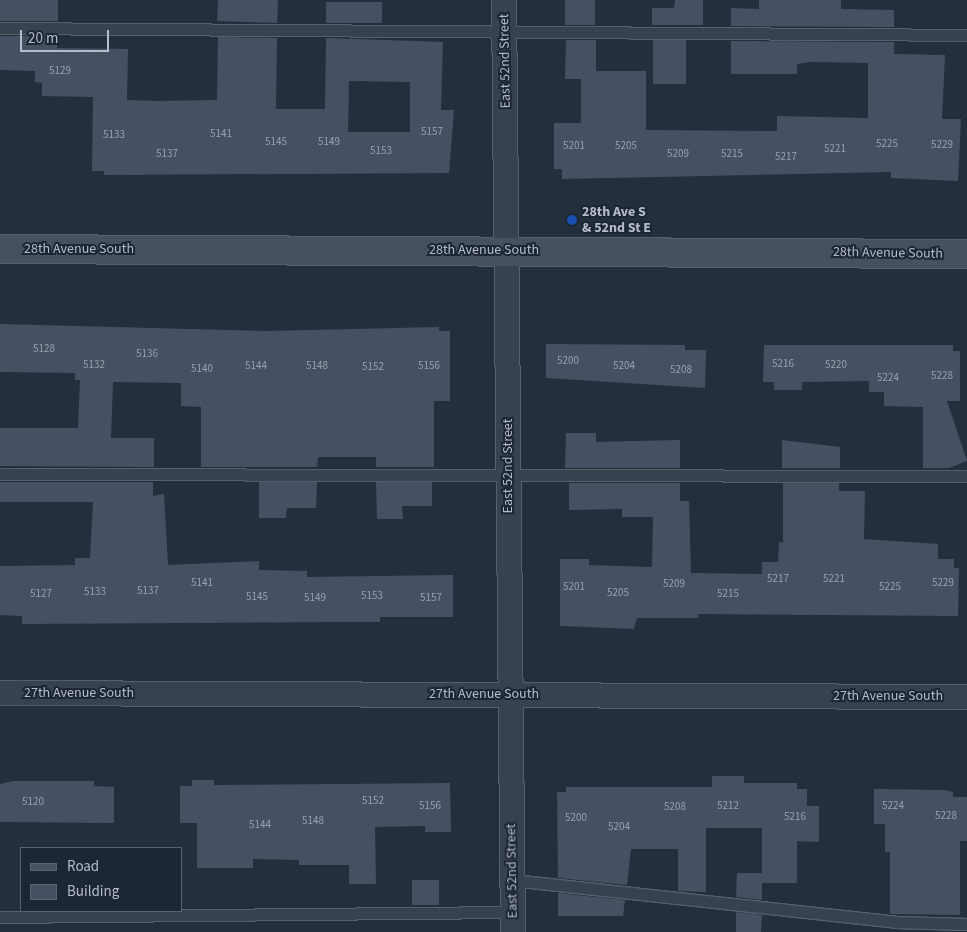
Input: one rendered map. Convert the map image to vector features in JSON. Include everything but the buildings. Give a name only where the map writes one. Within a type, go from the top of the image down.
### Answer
[{"type":"street","name":"East 52nd Street","points":[[504,0],[509,474],[508,694],[513,922]]},
{"type":"street","name":"28th Avenue South","points":[[0,249],[506,250],[967,254]]},
{"type":"street","name":"27th Avenue South","points":[[0,692],[967,697]]},
{"type":"lane","points":[[0,28],[967,35]]},
{"type":"lane","points":[[0,474],[967,476]]},
{"type":"lane","points":[[512,880],[831,916],[967,924]]},
{"type":"lane","points":[[0,917],[513,922]]},
{"type":"place","name":"28th Ave S & 52nd St E","points":[[572,220]]}]
